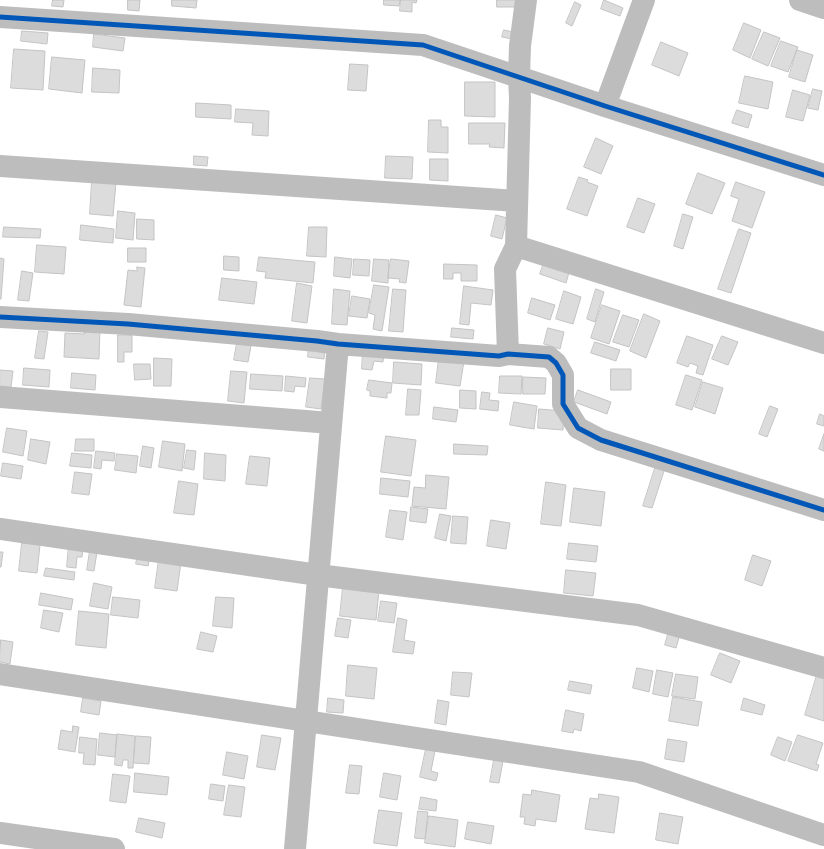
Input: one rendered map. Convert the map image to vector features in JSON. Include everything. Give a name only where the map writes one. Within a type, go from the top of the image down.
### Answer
[{"type":"street","points":[[508,354],[505,269],[516,246],[520,46],[526,0]]},
{"type":"street","points":[[604,106],[644,0]]},
{"type":"street","points":[[800,0],[824,8]]},
{"type":"street","points":[[0,17],[423,45],[604,106],[824,175]]},
{"type":"street","points":[[0,166],[517,200]]},
{"type":"street","points":[[516,246],[824,343]]},
{"type":"street","points":[[0,317],[128,324],[338,344],[499,356],[508,354],[549,357],[556,363],[563,375],[563,404],[578,428],[601,440],[824,510]]},
{"type":"street","points":[[295,849],[338,344]]},
{"type":"street","points":[[0,397],[331,423]]},
{"type":"street","points":[[0,529],[318,575],[638,615],[824,668]]},
{"type":"street","points":[[0,674],[639,772],[824,835]]},
{"type":"street","points":[[0,833],[114,849]]},
{"type":"street","points":[[822,849],[824,843]]},
{"type":"building","points":[[53,0],[64,0],[63,7],[52,6]]},
{"type":"building","points":[[128,0],[140,0],[139,11],[128,10]]},
{"type":"building","points":[[172,0],[197,0],[196,8],[172,6]]},
{"type":"building","points":[[384,0],[400,0],[399,6],[384,5]]},
{"type":"building","points":[[401,0],[417,0],[416,3],[412,2],[412,12],[400,11]]},
{"type":"building","points":[[497,0],[520,0],[520,7],[497,7]]},
{"type":"building","points":[[604,0],[623,8],[620,16],[601,9]]},
{"type":"building","points":[[575,2],[581,5],[572,26],[566,23]]},
{"type":"building","points":[[744,23],[761,30],[750,58],[733,50]]},
{"type":"building","points":[[504,30],[518,33],[517,40],[502,37]]},
{"type":"building","points":[[22,31],[48,33],[47,44],[21,41]]},
{"type":"building","points":[[764,32],[780,38],[768,66],[752,59]]},
{"type":"building","points":[[94,34],[125,38],[123,51],[93,47]]},
{"type":"building","points":[[781,41],[798,47],[788,72],[771,66]]},
{"type":"building","points":[[661,42],[688,53],[679,76],[652,65]]},
{"type":"building","points":[[14,49],[45,51],[43,90],[11,88]]},
{"type":"building","points":[[797,50],[813,55],[805,82],[789,77]]},
{"type":"building","points":[[52,57],[85,60],[82,93],[49,89]]},
{"type":"building","points":[[350,64],[368,65],[366,91],[348,90]]},
{"type":"building","points":[[93,68],[120,70],[119,93],[92,92]]},
{"type":"building","points":[[745,76],[773,82],[768,109],[739,103]]},
{"type":"building","points":[[465,82],[495,82],[495,117],[465,116]]},
{"type":"building","points":[[813,89],[822,91],[818,110],[808,108]]},
{"type":"building","points":[[793,90],[810,95],[803,121],[786,117]]},
{"type":"building","points":[[196,103],[231,105],[231,119],[196,117]]},
{"type":"building","points":[[236,109],[269,111],[268,136],[252,135],[253,123],[235,122]]},
{"type":"building","points":[[737,110],[752,115],[748,128],[732,123]]},
{"type":"building","points":[[429,120],[441,120],[441,127],[448,127],[448,153],[428,152]]},
{"type":"building","points":[[469,123],[505,123],[504,148],[489,147],[490,144],[469,144]]},
{"type":"building","points":[[596,138],[613,146],[601,174],[584,167]]},
{"type":"building","points":[[194,156],[208,157],[207,166],[194,165]]},
{"type":"building","points":[[386,156],[413,157],[412,179],[385,178]]},
{"type":"building","points":[[430,159],[448,159],[448,181],[430,180]]},
{"type":"building","points":[[698,173],[725,183],[712,214],[686,204]]},
{"type":"building","points":[[579,177],[598,186],[587,216],[567,209]]},
{"type":"building","points":[[92,181],[116,183],[113,216],[90,214]]},
{"type":"building","points":[[736,182],[765,192],[752,228],[732,221],[739,199],[731,196]]},
{"type":"building","points":[[638,198],[655,204],[644,233],[627,227]]},
{"type":"building","points":[[118,211],[135,213],[133,240],[116,238]]},
{"type":"building","points":[[683,214],[693,217],[683,249],[674,246]]},
{"type":"building","points":[[496,215],[507,218],[502,239],[491,236]]},
{"type":"building","points":[[137,219],[154,220],[154,240],[137,239]]},
{"type":"building","points":[[81,225],[114,229],[113,243],[80,240]]},
{"type":"building","points":[[4,227],[41,229],[40,238],[3,237]]},
{"type":"building","points":[[309,227],[327,227],[326,257],[307,256]]},
{"type":"building","points":[[739,229],[751,233],[731,293],[718,289]]},
{"type":"building","points":[[37,245],[66,247],[64,274],[35,272]]},
{"type":"building","points":[[128,248],[146,248],[146,262],[128,262]]},
{"type":"building","points":[[224,256],[239,257],[239,271],[224,270]]},
{"type":"building","points":[[259,257],[315,262],[313,283],[265,278],[266,272],[257,271]]},
{"type":"building","points":[[335,257],[352,259],[350,278],[334,276]]},
{"type":"building","points":[[0,258],[4,259],[1,299],[0,299]]},
{"type":"building","points":[[354,259],[370,260],[369,276],[353,275]]},
{"type":"building","points":[[374,259],[389,260],[388,283],[372,281]]},
{"type":"building","points":[[391,259],[409,261],[406,283],[399,282],[400,279],[388,278]]},
{"type":"building","points":[[545,260],[570,269],[566,283],[540,274]]},
{"type":"building","points":[[444,264],[477,265],[477,281],[461,281],[461,273],[453,273],[453,279],[444,279]]},
{"type":"building","points":[[137,267],[145,268],[141,307],[124,305],[128,270],[137,271]]},
{"type":"building","points":[[22,271],[33,273],[29,301],[18,300]]},
{"type":"building","points":[[222,278],[257,282],[254,304],[219,300]]},
{"type":"building","points":[[297,283],[312,286],[307,323],[292,321]]},
{"type":"building","points":[[374,285],[389,287],[382,331],[373,329],[375,315],[369,313]]},
{"type":"building","points":[[464,286],[493,290],[491,305],[471,303],[469,325],[460,324]]},
{"type":"building","points":[[334,289],[350,291],[347,325],[332,324]]},
{"type":"building","points":[[393,289],[406,290],[403,332],[389,331]]},
{"type":"building","points":[[596,289],[604,292],[595,322],[587,319]]},
{"type":"building","points":[[564,291],[581,297],[573,324],[556,319]]},
{"type":"building","points":[[352,296],[370,299],[367,318],[349,316]]},
{"type":"building","points":[[532,298],[555,305],[550,320],[528,313]]},
{"type":"building","points":[[602,305],[620,311],[609,344],[591,338]]},
{"type":"building","points":[[644,314],[660,321],[646,358],[630,351]]},
{"type":"building","points":[[623,315],[639,320],[629,347],[613,342]]},
{"type":"building","points":[[85,327],[100,328],[99,359],[64,357],[65,333],[84,334]]},
{"type":"building","points":[[452,328],[474,330],[473,339],[451,337]]},
{"type":"building","points":[[548,328],[564,332],[560,349],[544,344]]},
{"type":"building","points":[[39,331],[48,332],[44,359],[35,358]]},
{"type":"building","points":[[118,335],[132,335],[132,352],[124,352],[124,362],[118,362]]},
{"type":"building","points":[[687,336],[713,345],[703,375],[696,373],[698,366],[690,363],[688,367],[677,363]]},
{"type":"building","points":[[722,336],[738,342],[728,365],[712,359]]},
{"type":"building","points":[[595,342],[620,350],[616,361],[591,353]]},
{"type":"building","points":[[237,343],[251,346],[248,362],[234,360]]},
{"type":"building","points":[[309,345],[325,347],[324,359],[308,357]]},
{"type":"building","points":[[363,351],[384,353],[383,362],[374,361],[372,370],[362,369]]},
{"type":"building","points":[[154,358],[172,359],[171,386],[154,386]]},
{"type":"building","points":[[439,358],[464,361],[460,386],[436,383]]},
{"type":"building","points":[[394,362],[422,364],[421,385],[393,383]]},
{"type":"building","points":[[134,364],[150,364],[151,379],[135,380]]},
{"type":"building","points":[[24,368],[50,370],[49,387],[23,385]]},
{"type":"building","points":[[611,369],[631,369],[631,390],[611,390]]},
{"type":"building","points":[[0,370],[13,371],[11,387],[0,386]]},
{"type":"building","points":[[231,371],[247,372],[244,403],[228,401]]},
{"type":"building","points":[[72,373],[96,375],[95,390],[71,388]]},
{"type":"building","points":[[251,374],[283,376],[282,391],[250,389]]},
{"type":"building","points":[[686,375],[702,380],[692,410],[676,405]]},
{"type":"building","points":[[286,376],[306,378],[305,387],[295,386],[294,392],[285,391]]},
{"type":"building","points":[[500,376],[522,376],[521,394],[499,393]]},
{"type":"building","points":[[523,377],[546,378],[545,394],[523,394]]},
{"type":"building","points":[[310,378],[325,379],[321,409],[306,407]]},
{"type":"building","points":[[369,380],[392,383],[391,393],[387,393],[387,398],[370,396],[370,391],[367,390]]},
{"type":"building","points":[[703,382],[723,388],[715,414],[695,407]]},
{"type":"building","points":[[408,389],[421,390],[419,415],[406,415]]},
{"type":"building","points":[[460,390],[476,391],[476,409],[460,408]]},
{"type":"building","points":[[578,390],[611,402],[607,414],[574,402]]},
{"type":"building","points":[[482,392],[490,393],[489,400],[499,401],[498,411],[480,409]]},
{"type":"building","points":[[514,402],[537,406],[534,429],[510,425]]},
{"type":"building","points":[[770,406],[778,409],[767,437],[759,434]]},
{"type":"building","points":[[434,407],[458,410],[456,422],[433,419]]},
{"type":"building","points":[[539,409],[564,411],[563,430],[538,428]]},
{"type":"building","points":[[820,414],[824,416],[824,426],[817,424]]},
{"type":"building","points":[[7,428],[27,431],[23,456],[3,452]]},
{"type":"building","points":[[824,434],[824,451],[819,449]]},
{"type":"building","points":[[386,436],[416,440],[411,476],[381,472]]},
{"type":"building","points":[[31,439],[50,442],[46,464],[28,460]]},
{"type":"building","points":[[76,439],[94,439],[94,451],[75,451]]},
{"type":"building","points":[[163,441],[185,444],[182,471],[159,467]]},
{"type":"building","points":[[454,444],[488,446],[487,455],[454,454]]},
{"type":"building","points":[[143,446],[154,448],[151,468],[140,466]]},
{"type":"building","points":[[187,450],[196,451],[194,470],[184,468]]},
{"type":"building","points":[[96,451],[115,453],[114,461],[102,460],[101,469],[94,468]]},
{"type":"building","points":[[72,453],[92,455],[91,468],[70,466]]},
{"type":"building","points":[[205,453],[226,455],[225,481],[204,479]]},
{"type":"building","points":[[117,454],[138,456],[136,473],[115,470]]},
{"type":"building","points":[[250,456],[270,458],[267,486],[246,484]]},
{"type":"building","points":[[657,462],[666,465],[652,508],[643,506]]},
{"type":"building","points":[[3,463],[23,466],[21,479],[1,476]]},
{"type":"building","points":[[75,472],[92,474],[89,495],[72,493]]},
{"type":"building","points":[[426,475],[449,477],[446,509],[412,506],[414,487],[425,488]]},
{"type":"building","points":[[381,478],[410,481],[408,497],[380,494]]},
{"type":"building","points":[[179,481],[198,484],[194,515],[174,513]]},
{"type":"building","points":[[546,482],[566,485],[561,526],[541,524]]},
{"type":"building","points":[[574,488],[605,492],[601,526],[570,522]]},
{"type":"building","points":[[411,507],[428,509],[426,523],[410,521]]},
{"type":"building","points":[[390,510],[407,512],[403,540],[386,537]]},
{"type":"building","points":[[440,514],[451,516],[446,541],[435,538]]},
{"type":"building","points":[[453,516],[468,517],[466,544],[451,543]]},
{"type":"building","points":[[491,520],[510,523],[506,549],[487,546]]},
{"type":"building","points":[[22,543],[40,545],[37,573],[19,571]]},
{"type":"building","points":[[569,543],[598,546],[596,562],[567,559]]},
{"type":"building","points":[[69,545],[83,547],[82,557],[77,557],[76,568],[67,567]]},
{"type":"building","points":[[90,551],[97,552],[94,571],[87,570]]},
{"type":"building","points":[[0,552],[3,552],[1,567],[0,567]]},
{"type":"building","points":[[138,555],[150,557],[148,566],[136,564]]},
{"type":"building","points":[[753,555],[771,561],[762,586],[745,580]]},
{"type":"building","points":[[159,559],[181,562],[177,591],[155,588]]},
{"type":"building","points":[[46,568],[75,572],[74,580],[44,576]]},
{"type":"building","points":[[566,570],[596,573],[593,596],[564,593]]},
{"type":"building","points":[[94,583],[112,587],[108,609],[90,606]]},
{"type":"building","points":[[343,587],[379,591],[376,620],[340,616]]},
{"type":"building","points":[[41,593],[73,599],[71,610],[39,605]]},
{"type":"building","points":[[113,597],[140,600],[138,618],[111,615]]},
{"type":"building","points":[[216,597],[234,598],[232,628],[213,626]]},
{"type":"building","points":[[381,601],[397,603],[394,623],[378,621]]},
{"type":"building","points":[[44,610],[63,613],[59,632],[41,628]]},
{"type":"building","points":[[79,611],[109,614],[106,648],[76,645]]},
{"type":"building","points":[[338,618],[351,620],[348,638],[335,636]]},
{"type":"building","points":[[398,618],[407,620],[404,640],[415,642],[413,654],[393,652]]},
{"type":"building","points":[[669,631],[680,634],[676,648],[665,645]]},
{"type":"building","points":[[201,632],[217,636],[213,652],[197,649]]},
{"type":"building","points":[[1,640],[13,642],[10,664],[0,662]]},
{"type":"building","points":[[720,653],[740,661],[731,683],[711,675]]},
{"type":"building","points":[[348,665],[377,668],[374,699],[346,696]]},
{"type":"building","points":[[637,668],[653,671],[649,692],[633,688]]},
{"type":"building","points":[[657,670],[673,673],[668,697],[653,694]]},
{"type":"building","points":[[453,672],[472,673],[469,697],[451,695]]},
{"type":"building","points":[[676,674],[698,677],[695,699],[672,696]]},
{"type":"building","points":[[817,675],[824,677],[824,721],[805,715]]},
{"type":"building","points":[[570,681],[592,685],[590,694],[568,690]]},
{"type":"building","points":[[673,697],[702,702],[698,726],[669,721]]},
{"type":"building","points":[[83,698],[101,701],[99,715],[81,712]]},
{"type":"building","points":[[328,698],[344,700],[343,713],[327,712]]},
{"type":"building","points":[[744,698],[765,705],[762,715],[741,710]]},
{"type":"building","points":[[438,700],[449,702],[446,725],[435,723]]},
{"type":"building","points":[[566,710],[584,714],[581,731],[574,729],[573,733],[562,731]]},
{"type":"building","points":[[73,726],[79,727],[75,752],[58,749],[61,730],[72,732]]},
{"type":"building","points":[[100,733],[117,735],[115,757],[98,755]]},
{"type":"building","points":[[117,734],[135,736],[133,768],[128,768],[128,760],[123,760],[122,766],[115,765]]},
{"type":"building","points":[[262,735],[281,738],[275,770],[257,767]]},
{"type":"building","points":[[798,735],[823,743],[816,764],[819,765],[817,771],[788,761]]},
{"type":"building","points":[[136,736],[151,737],[149,764],[134,763]]},
{"type":"building","points":[[80,737],[97,739],[95,765],[83,764],[84,753],[79,753]]},
{"type":"building","points":[[778,737],[792,742],[785,761],[771,755]]},
{"type":"building","points":[[668,739],[687,742],[684,762],[665,759]]},
{"type":"building","points":[[426,749],[435,751],[431,771],[438,773],[436,781],[420,777]]},
{"type":"building","points":[[227,752],[248,756],[244,779],[223,775]]},
{"type":"building","points":[[494,760],[503,761],[499,783],[490,782]]},
{"type":"building","points":[[350,765],[362,766],[359,794],[346,793]]},
{"type":"building","points":[[135,773],[169,777],[167,795],[134,792]]},
{"type":"building","points":[[384,773],[401,776],[397,800],[380,797]]},
{"type":"building","points":[[113,774],[130,776],[126,803],[110,801]]},
{"type":"building","points":[[211,784],[225,786],[223,801],[209,799]]},
{"type":"building","points":[[229,785],[245,787],[241,817],[224,815]]},
{"type":"building","points":[[532,790],[560,795],[556,822],[536,819],[535,826],[524,824],[525,817],[520,817],[523,794],[531,795]]},
{"type":"building","points":[[599,794],[619,797],[614,833],[585,829],[590,798],[598,799]]},
{"type":"building","points":[[421,797],[437,800],[436,811],[419,809]]},
{"type":"building","points":[[379,810],[402,813],[397,846],[374,843]]},
{"type":"building","points":[[418,811],[428,812],[425,839],[415,838]]},
{"type":"building","points":[[660,813],[683,817],[678,844],[656,840]]},
{"type":"building","points":[[429,816],[458,820],[455,847],[425,843]]},
{"type":"building","points":[[139,818],[165,823],[162,838],[136,832]]},
{"type":"building","points":[[468,822],[494,826],[491,844],[465,839]]},
{"type":"cycle path","points":[[0,17],[423,45],[605,106],[824,175]]},
{"type":"cycle path","points":[[0,317],[128,324],[338,344],[499,356],[508,354],[549,357],[556,363],[563,375],[563,404],[578,428],[601,440],[824,510]]}]
